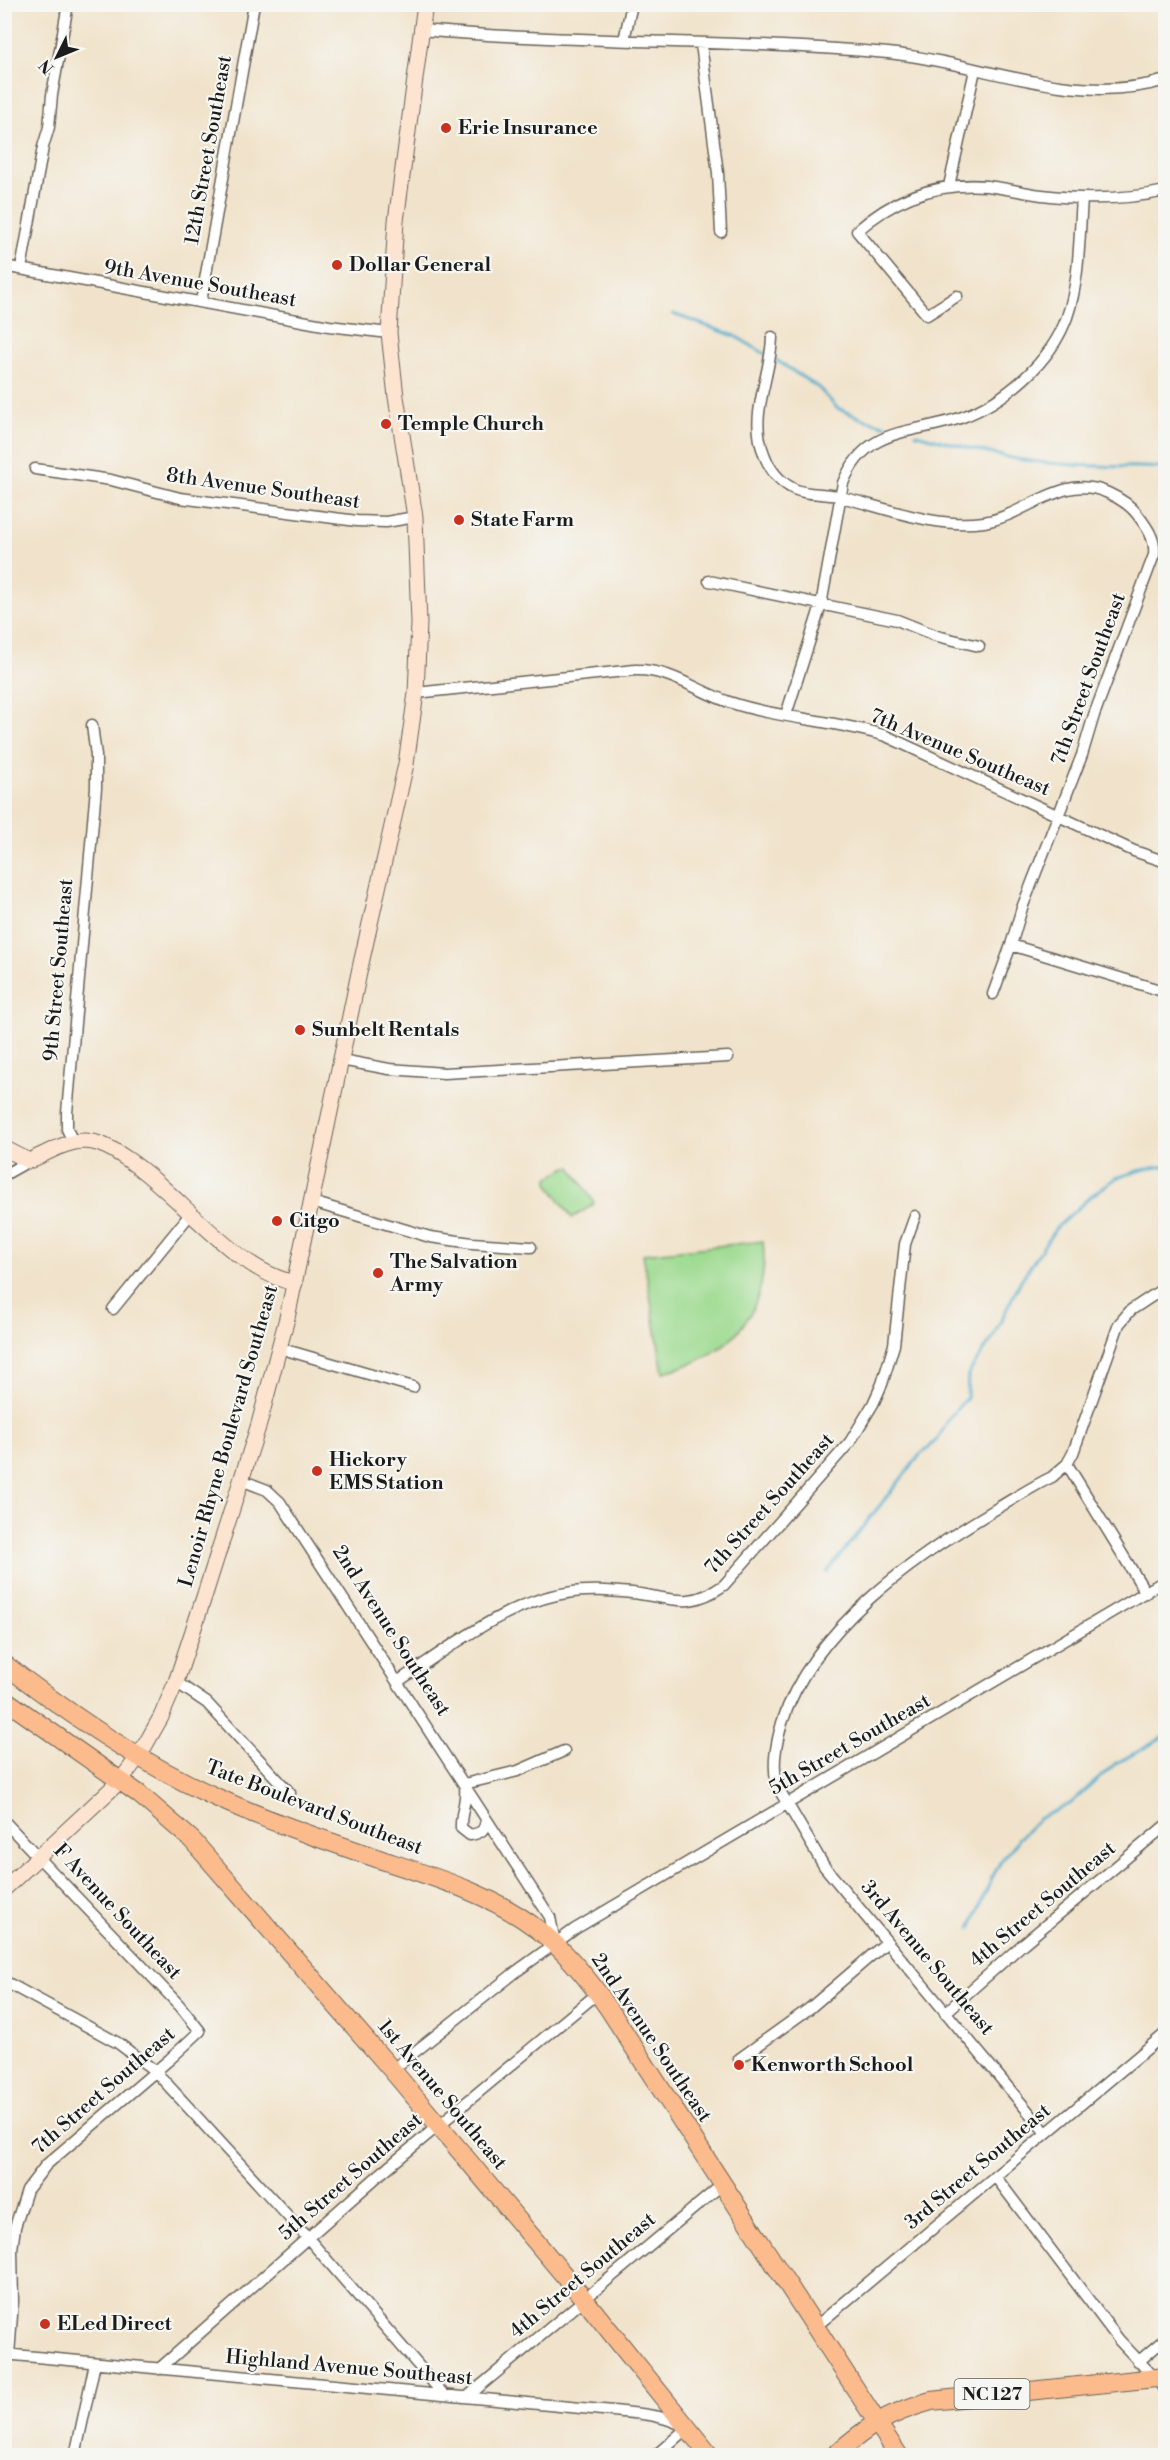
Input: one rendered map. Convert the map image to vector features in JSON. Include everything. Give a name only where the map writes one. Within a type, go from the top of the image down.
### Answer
[{"type":"main road","name":"Lenoir Rhyne Boulevard Southeast","points":[[4,1889],[121,1780],[139,1756],[161,1717],[176,1682],[241,1480],[295,1283],[406,764],[416,693],[419,623],[415,516],[396,397],[389,333],[396,221],[425,4]]},
{"type":"main road","points":[[4,1148],[29,1161],[73,1142],[98,1143],[124,1156],[153,1178],[225,1244],[252,1264],[271,1276],[295,1283]]},
{"type":"main road","name":"Tate Boulevard Southeast","points":[[4,1664],[54,1701],[139,1756],[188,1784],[247,1811],[430,1875],[473,1893],[520,1917],[555,1943]]},
{"type":"main road","points":[[4,1699],[121,1780]]},
{"type":"main road","name":"1st Avenue Southeast","points":[[121,1780],[192,1840],[392,2070],[584,2299],[710,2456]]},
{"type":"main road","name":"2nd Avenue Southeast","points":[[555,1943],[598,1993],[899,2456]]},
{"type":"main road","name":"NC 127","points":[[834,2456],[876,2422],[910,2407],[945,2399],[1162,2382]]},
{"type":"street","points":[[21,269],[42,147],[49,127],[52,95],[68,4]]},
{"type":"street","name":"12th Street Southeast","points":[[201,302],[254,4]]},
{"type":"street","points":[[624,40],[632,4]]},
{"type":"street","points":[[421,30],[492,36],[891,53],[1069,88],[1125,88],[1166,80]]},
{"type":"street","points":[[701,44],[718,173],[721,232]]},
{"type":"street","points":[[949,186],[975,70]]},
{"type":"street","points":[[957,296],[927,315],[857,231],[898,202],[925,191],[949,186],[989,186],[1039,195],[1082,199],[1108,199],[1166,192]]},
{"type":"street","points":[[786,715],[821,605],[841,497],[849,470],[858,456],[870,445],[890,435],[951,421],[976,411],[1015,385],[1046,355],[1062,330],[1072,301],[1082,199]]},
{"type":"street","name":"9th Avenue Southeast","points":[[4,266],[329,326],[389,333]]},
{"type":"street","points":[[772,337],[770,363],[758,418],[759,438],[764,454],[776,475],[792,488],[841,497]]},
{"type":"street","name":"8th Avenue Southeast","points":[[35,469],[111,480],[180,498],[357,521],[386,522],[415,516]]},
{"type":"street","name":"7th Street Southeast","points":[[841,497],[860,504],[914,516],[970,523],[1001,518],[1060,489],[1089,487],[1113,495],[1135,512],[1152,536],[1154,555],[1059,815],[1022,908],[993,994]]},
{"type":"street","points":[[709,581],[897,620],[937,636],[979,646]]},
{"type":"street","name":"7th Avenue Southeast","points":[[416,693],[646,670],[674,676],[729,702],[853,727],[886,736],[1134,851],[1166,862]]},
{"type":"street","name":"9th Street Southeast","points":[[73,1142],[68,1129],[67,1113],[96,788],[96,756],[92,725]]},
{"type":"street","points":[[1011,945],[1166,992]]},
{"type":"street","points":[[341,1060],[389,1069],[444,1073],[728,1057]]},
{"type":"street","points":[[4,1175],[29,1161]]},
{"type":"street","points":[[312,1202],[430,1237],[472,1243],[531,1247]]},
{"type":"street","points":[[113,1309],[192,1212]]},
{"type":"street","name":"7th Street Southeast","points":[[397,1682],[496,1619],[531,1601],[567,1592],[599,1591],[634,1593],[661,1599],[690,1600],[702,1598],[724,1585],[850,1442],[873,1404],[894,1345],[903,1252],[915,1216]]},
{"type":"street","points":[[1146,1593],[1067,1464],[1074,1453],[1119,1324],[1131,1310],[1166,1287]]},
{"type":"street","points":[[279,1348],[414,1387]]},
{"type":"street","name":"3rd Avenue Southeast","points":[[1046,2133],[824,1866],[777,1786],[774,1774],[778,1737],[796,1689],[823,1648],[868,1601],[917,1560],[957,1533],[1052,1477],[1067,1464]]},
{"type":"street","name":"2nd Avenue Southeast","points":[[241,1480],[267,1490],[280,1502],[550,1917],[555,1943]]},
{"type":"street","name":"5th Street Southeast","points":[[392,2070],[574,1929],[1166,1580]]},
{"type":"street","points":[[176,1682],[207,1703],[290,1793]]},
{"type":"street","points":[[486,1819],[481,1833],[470,1835],[461,1828],[460,1817],[466,1798],[464,1784],[518,1771],[564,1751]]},
{"type":"street","name":"F Avenue Southeast","points":[[4,1821],[180,2006],[200,2031]]},
{"type":"street","name":"4th Street Southeast","points":[[945,2013],[1023,1944],[1166,1825]]},
{"type":"street","points":[[739,2059],[810,2008],[887,1942]]},
{"type":"street","points":[[4,1980],[118,2043],[155,2071],[307,2237],[444,2395]]},
{"type":"street","name":"5th Street Southeast","points":[[159,2369],[307,2237],[598,1993]]},
{"type":"street","name":"7th Street Southeast","points":[[7,2354],[13,2301],[12,2249],[15,2227],[27,2190],[46,2164],[200,2031]]},
{"type":"street","name":"3rd Street Southeast","points":[[814,2328],[1166,2033]]},
{"type":"street","points":[[995,2176],[1138,2362],[1162,2382]]},
{"type":"street","name":"4th Street Southeast","points":[[467,2397],[723,2184]]},
{"type":"street","points":[[1138,2362],[1166,2338]]},
{"type":"street","name":"Highland Avenue Southeast","points":[[7,2354],[661,2416],[674,2420],[687,2428]]},
{"type":"street","points":[[75,2456],[95,2363]]},
{"type":"street","points":[[655,2456],[687,2428]]},
{"type":"green space","points":[[566,1167],[571,1167],[594,1202],[593,1205],[572,1218],[548,1183],[548,1178]]},
{"type":"green space","points":[[763,1241],[764,1266],[760,1289],[752,1310],[741,1328],[726,1343],[708,1355],[687,1365],[663,1372],[643,1254]]},
{"type":"waterway","points":[[673,314],[735,336],[767,355]]},
{"type":"waterway","points":[[773,358],[819,388],[837,408],[863,419],[898,429]]},
{"type":"waterway","points":[[916,434],[1023,460],[1077,465],[1166,468]]},
{"type":"waterway","points":[[827,1572],[920,1455],[938,1439],[950,1417],[967,1397],[968,1374],[992,1339],[1021,1280],[1056,1228],[1091,1196],[1116,1178],[1145,1169],[1166,1166]]},
{"type":"waterway","points":[[1018,1839],[1040,1818],[1070,1804],[1115,1764],[1166,1736]]},
{"type":"waterway","points":[[971,1928],[1001,1861],[1017,1842]]},
{"type":"place","name":"Erie Insurance","points":[[446,128]]},
{"type":"place","name":"Dollar General","points":[[337,265]]},
{"type":"place","name":"Temple Church","points":[[386,424]]},
{"type":"place","name":"State Farm","points":[[459,520]]},
{"type":"place","name":"Sunbelt Rentals","points":[[300,1030]]},
{"type":"place","name":"Citgo","points":[[277,1221]]},
{"type":"place","name":"The Salvation Army","points":[[378,1273]]},
{"type":"place","name":"Hickory EMS Station","points":[[317,1471]]},
{"type":"place","name":"Kenworth School","points":[[739,2065]]},
{"type":"place","name":"ELed Direct","points":[[45,2324]]}]
